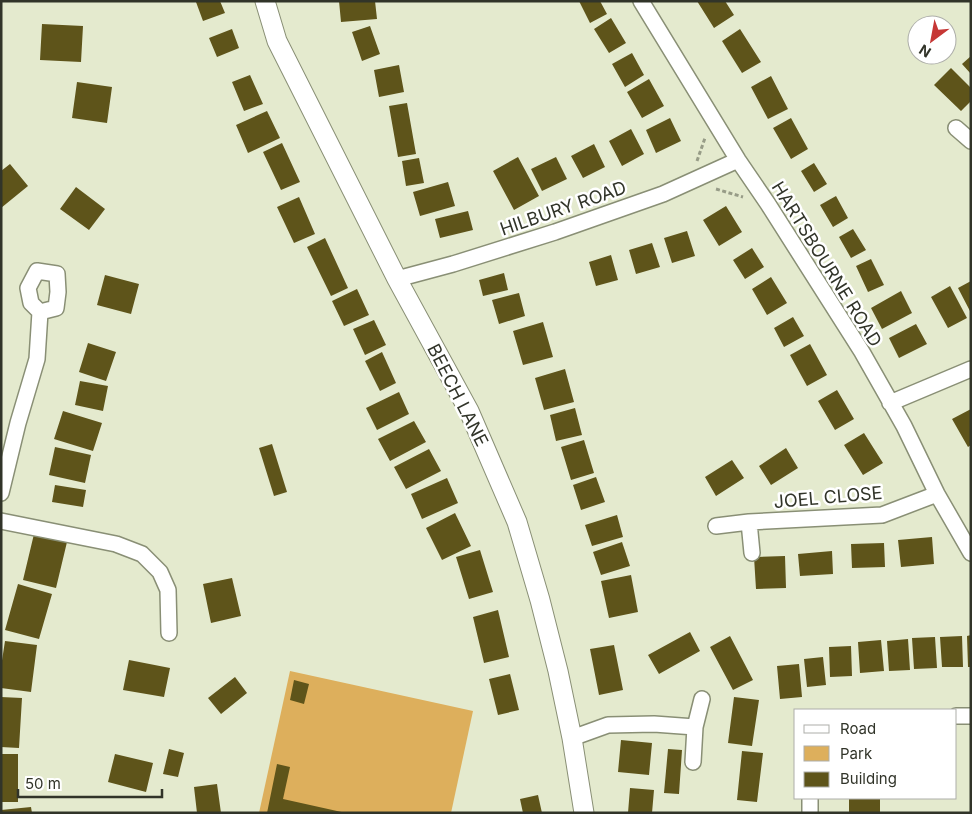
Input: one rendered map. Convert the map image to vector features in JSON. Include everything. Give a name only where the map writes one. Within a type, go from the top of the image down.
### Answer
[{"type":"street","name":"BEECH LANE","points":[[265,1],[277,41],[397,279],[469,411],[517,522],[558,671],[572,738],[584,813]]},
{"type":"street","name":"HARTSBOURNE ROAD","points":[[641,1],[738,160],[862,352],[904,426],[937,494],[971,554]]},
{"type":"street","points":[[956,128],[971,140]]},
{"type":"street","name":"HILBURY ROAD","points":[[397,279],[453,264],[555,232],[663,194],[738,160]]},
{"type":"street","points":[[1,493],[18,423],[37,360],[40,312]]},
{"type":"street","points":[[890,403],[971,369]]},
{"type":"street","name":"JOEL CLOSE","points":[[716,526],[749,522],[882,515],[937,494]]},
{"type":"street","points":[[1,521],[116,544],[142,554],[160,572],[168,590],[169,633]]},
{"type":"street","points":[[749,522],[752,553]]},
{"type":"street","points":[[693,762],[695,727],[702,699]]},
{"type":"street","points":[[957,716],[971,716]]},
{"type":"street","points":[[572,738],[608,725],[654,724],[695,727]]},
{"type":"street","points":[[810,799],[810,813]]},
{"type":"green space","points":[[290,671],[473,711],[451,813],[259,813]]},
{"type":"building","points":[[220,1],[225,13],[203,21],[196,2]]},
{"type":"building","points":[[339,1],[375,1],[377,19],[341,22]]},
{"type":"building","points":[[579,1],[600,1],[607,14],[590,23]]},
{"type":"building","points":[[697,1],[725,1],[734,15],[714,28]]},
{"type":"building","points":[[611,18],[626,43],[609,53],[594,29]]},
{"type":"building","points":[[42,24],[83,26],[81,62],[40,60]]},
{"type":"building","points":[[370,26],[380,54],[362,61],[352,32]]},
{"type":"building","points":[[232,29],[239,48],[217,57],[209,38]]},
{"type":"building","points":[[740,29],[761,62],[742,73],[722,41]]},
{"type":"building","points":[[632,53],[644,75],[625,87],[612,64]]},
{"type":"building","points":[[971,56],[971,74],[962,64]]},
{"type":"building","points":[[399,65],[404,92],[379,97],[374,70]]},
{"type":"building","points":[[951,68],[971,88],[971,101],[961,111],[934,85]]},
{"type":"building","points":[[250,75],[263,104],[244,111],[232,82]]},
{"type":"building","points":[[771,76],[788,109],[768,119],[751,87]]},
{"type":"building","points":[[649,79],[664,106],[642,118],[627,92]]},
{"type":"building","points":[[77,82],[112,87],[107,123],[72,118]]},
{"type":"building","points":[[407,103],[416,154],[398,157],[389,106]]},
{"type":"building","points":[[267,111],[280,138],[248,153],[236,125]]},
{"type":"building","points":[[670,118],[681,141],[656,153],[646,130]]},
{"type":"building","points":[[791,118],[808,149],[791,159],[773,128]]},
{"type":"building","points":[[631,129],[644,154],[622,166],[609,141]]},
{"type":"building","points":[[282,143],[300,182],[281,190],[263,152]]},
{"type":"building","points":[[594,144],[605,167],[583,178],[571,156]]},
{"type":"building","points":[[518,157],[539,196],[514,210],[493,171]]},
{"type":"building","points":[[556,157],[567,179],[542,191],[531,169]]},
{"type":"building","points":[[419,158],[424,183],[406,186],[402,161]]},
{"type":"building","points":[[814,163],[827,184],[814,192],[801,171]]},
{"type":"building","points":[[10,164],[28,186],[1,208],[1,171]]},
{"type":"building","points":[[448,182],[455,206],[420,216],[413,192]]},
{"type":"building","points":[[76,187],[105,209],[89,230],[60,209]]},
{"type":"building","points":[[836,196],[848,218],[833,227],[820,205]]},
{"type":"building","points":[[299,197],[315,234],[294,243],[277,207]]},
{"type":"building","points":[[726,206],[742,232],[719,246],[703,220]]},
{"type":"building","points":[[468,211],[473,230],[440,238],[435,219]]},
{"type":"building","points":[[853,229],[866,250],[851,258],[839,237]]},
{"type":"building","points":[[687,231],[695,256],[672,263],[664,238]]},
{"type":"building","points":[[325,238],[348,288],[331,296],[307,247]]},
{"type":"building","points":[[652,243],[660,267],[636,274],[629,250]]},
{"type":"building","points":[[752,248],[764,267],[745,279],[733,260]]},
{"type":"building","points":[[611,255],[618,280],[596,286],[589,262]]},
{"type":"building","points":[[871,259],[884,285],[868,292],[856,266]]},
{"type":"building","points":[[504,273],[508,290],[483,296],[479,280]]},
{"type":"building","points":[[105,275],[139,284],[131,314],[97,305]]},
{"type":"building","points":[[771,277],[787,303],[767,315],[752,289]]},
{"type":"building","points":[[971,281],[971,313],[958,288]]},
{"type":"building","points":[[950,286],[967,318],[948,328],[931,297]]},
{"type":"building","points":[[357,289],[369,315],[344,326],[332,301]]},
{"type":"building","points":[[901,291],[912,313],[882,329],[871,308]]},
{"type":"building","points":[[519,293],[525,316],[499,324],[492,300]]},
{"type":"building","points":[[793,317],[804,336],[784,347],[774,328]]},
{"type":"building","points":[[374,320],[386,345],[365,355],[353,329]]},
{"type":"building","points":[[543,322],[553,357],[523,365],[513,331]]},
{"type":"building","points":[[916,324],[927,344],[899,358],[889,338]]},
{"type":"building","points":[[88,343],[116,352],[106,381],[79,372]]},
{"type":"building","points":[[810,344],[827,375],[807,386],[790,355]]},
{"type":"building","points":[[382,352],[396,383],[380,391],[365,361]]},
{"type":"building","points":[[565,369],[574,402],[544,410],[535,378]]},
{"type":"building","points":[[80,381],[108,386],[103,411],[75,405]]},
{"type":"building","points":[[837,390],[854,419],[835,430],[818,401]]},
{"type":"building","points":[[399,392],[409,414],[377,430],[366,408]]},
{"type":"building","points":[[575,408],[582,435],[556,441],[550,415]]},
{"type":"building","points":[[971,409],[971,445],[968,447],[952,419]]},
{"type":"building","points":[[63,411],[102,423],[93,451],[54,439]]},
{"type":"building","points":[[414,421],[426,442],[390,461],[378,439]]},
{"type":"building","points":[[864,433],[883,463],[863,475],[844,445]]},
{"type":"building","points":[[584,440],[594,473],[571,480],[561,447]]},
{"type":"building","points":[[272,444],[287,492],[274,496],[259,448]]},
{"type":"building","points":[[55,447],[91,455],[85,483],[49,475]]},
{"type":"building","points":[[786,448],[798,468],[771,485],[759,466]]},
{"type":"building","points":[[429,449],[441,471],[406,489],[394,467]]},
{"type":"building","points":[[732,460],[744,478],[716,496],[705,477]]},
{"type":"building","points":[[596,477],[605,502],[581,510],[573,485]]},
{"type":"building","points":[[447,478],[458,503],[422,519],[411,494]]},
{"type":"building","points":[[55,485],[86,490],[83,507],[52,502]]},
{"type":"building","points":[[455,513],[471,546],[442,560],[426,528]]},
{"type":"building","points":[[617,515],[623,537],[592,546],[585,525]]},
{"type":"building","points":[[34,534],[67,542],[56,588],[23,580]]},
{"type":"building","points":[[932,537],[934,564],[901,567],[898,540]]},
{"type":"building","points":[[622,542],[630,566],[601,575],[593,552]]},
{"type":"building","points":[[884,543],[885,567],[852,568],[851,544]]},
{"type":"building","points":[[480,550],[493,592],[469,599],[456,557]]},
{"type":"building","points":[[832,551],[833,574],[800,576],[798,554]]},
{"type":"building","points":[[785,556],[786,588],[756,589],[754,557]]},
{"type":"building","points":[[631,575],[638,612],[609,618],[601,581]]},
{"type":"building","points":[[232,578],[241,616],[211,623],[203,584]]},
{"type":"building","points":[[18,584],[52,594],[39,639],[5,630]]},
{"type":"building","points":[[498,610],[509,657],[484,663],[473,617]]},
{"type":"building","points":[[690,632],[700,651],[659,674],[648,655]]},
{"type":"building","points":[[971,635],[971,667],[968,667],[967,636]]},
{"type":"building","points":[[730,636],[753,680],[733,690],[710,647]]},
{"type":"building","points":[[962,636],[963,667],[942,667],[940,637]]},
{"type":"building","points":[[935,637],[937,668],[914,669],[912,638]]},
{"type":"building","points":[[908,639],[910,670],[889,671],[887,641]]},
{"type":"building","points":[[881,640],[884,671],[860,673],[858,642]]},
{"type":"building","points":[[5,641],[37,645],[31,692],[1,688],[1,667]]},
{"type":"building","points":[[614,645],[623,690],[599,695],[590,649]]},
{"type":"building","points":[[851,646],[852,676],[830,677],[829,647]]},
{"type":"building","points":[[823,657],[826,685],[807,687],[804,659]]},
{"type":"building","points":[[129,660],[170,668],[164,697],[123,690]]},
{"type":"building","points":[[799,664],[802,697],[780,699],[777,666]]},
{"type":"building","points":[[510,674],[519,710],[498,715],[489,679]]},
{"type":"building","points":[[235,677],[247,693],[221,714],[208,698]]},
{"type":"building","points":[[294,680],[309,684],[304,704],[290,700]]},
{"type":"building","points":[[1,697],[22,698],[19,748],[1,747]]},
{"type":"building","points":[[734,697],[759,700],[752,746],[728,743]]},
{"type":"building","points":[[621,740],[652,743],[649,775],[618,772]]},
{"type":"building","points":[[169,749],[184,753],[178,777],[163,774]]},
{"type":"building","points":[[668,749],[682,750],[679,794],[664,793]]},
{"type":"building","points":[[742,751],[763,753],[757,802],[737,800]]},
{"type":"building","points":[[1,754],[18,754],[18,802],[1,802]]},
{"type":"building","points":[[115,754],[153,763],[146,792],[108,782]]},
{"type":"building","points":[[277,764],[290,767],[283,799],[346,813],[267,813]]},
{"type":"building","points":[[217,784],[221,813],[197,813],[194,787]]},
{"type":"building","points":[[630,788],[654,790],[652,813],[628,813]]},
{"type":"building","points":[[538,795],[542,813],[523,813],[520,799]]},
{"type":"building","points":[[849,799],[880,799],[880,813],[849,813]]},
{"type":"building","points":[[31,807],[32,813],[1,813],[1,810]]}]
